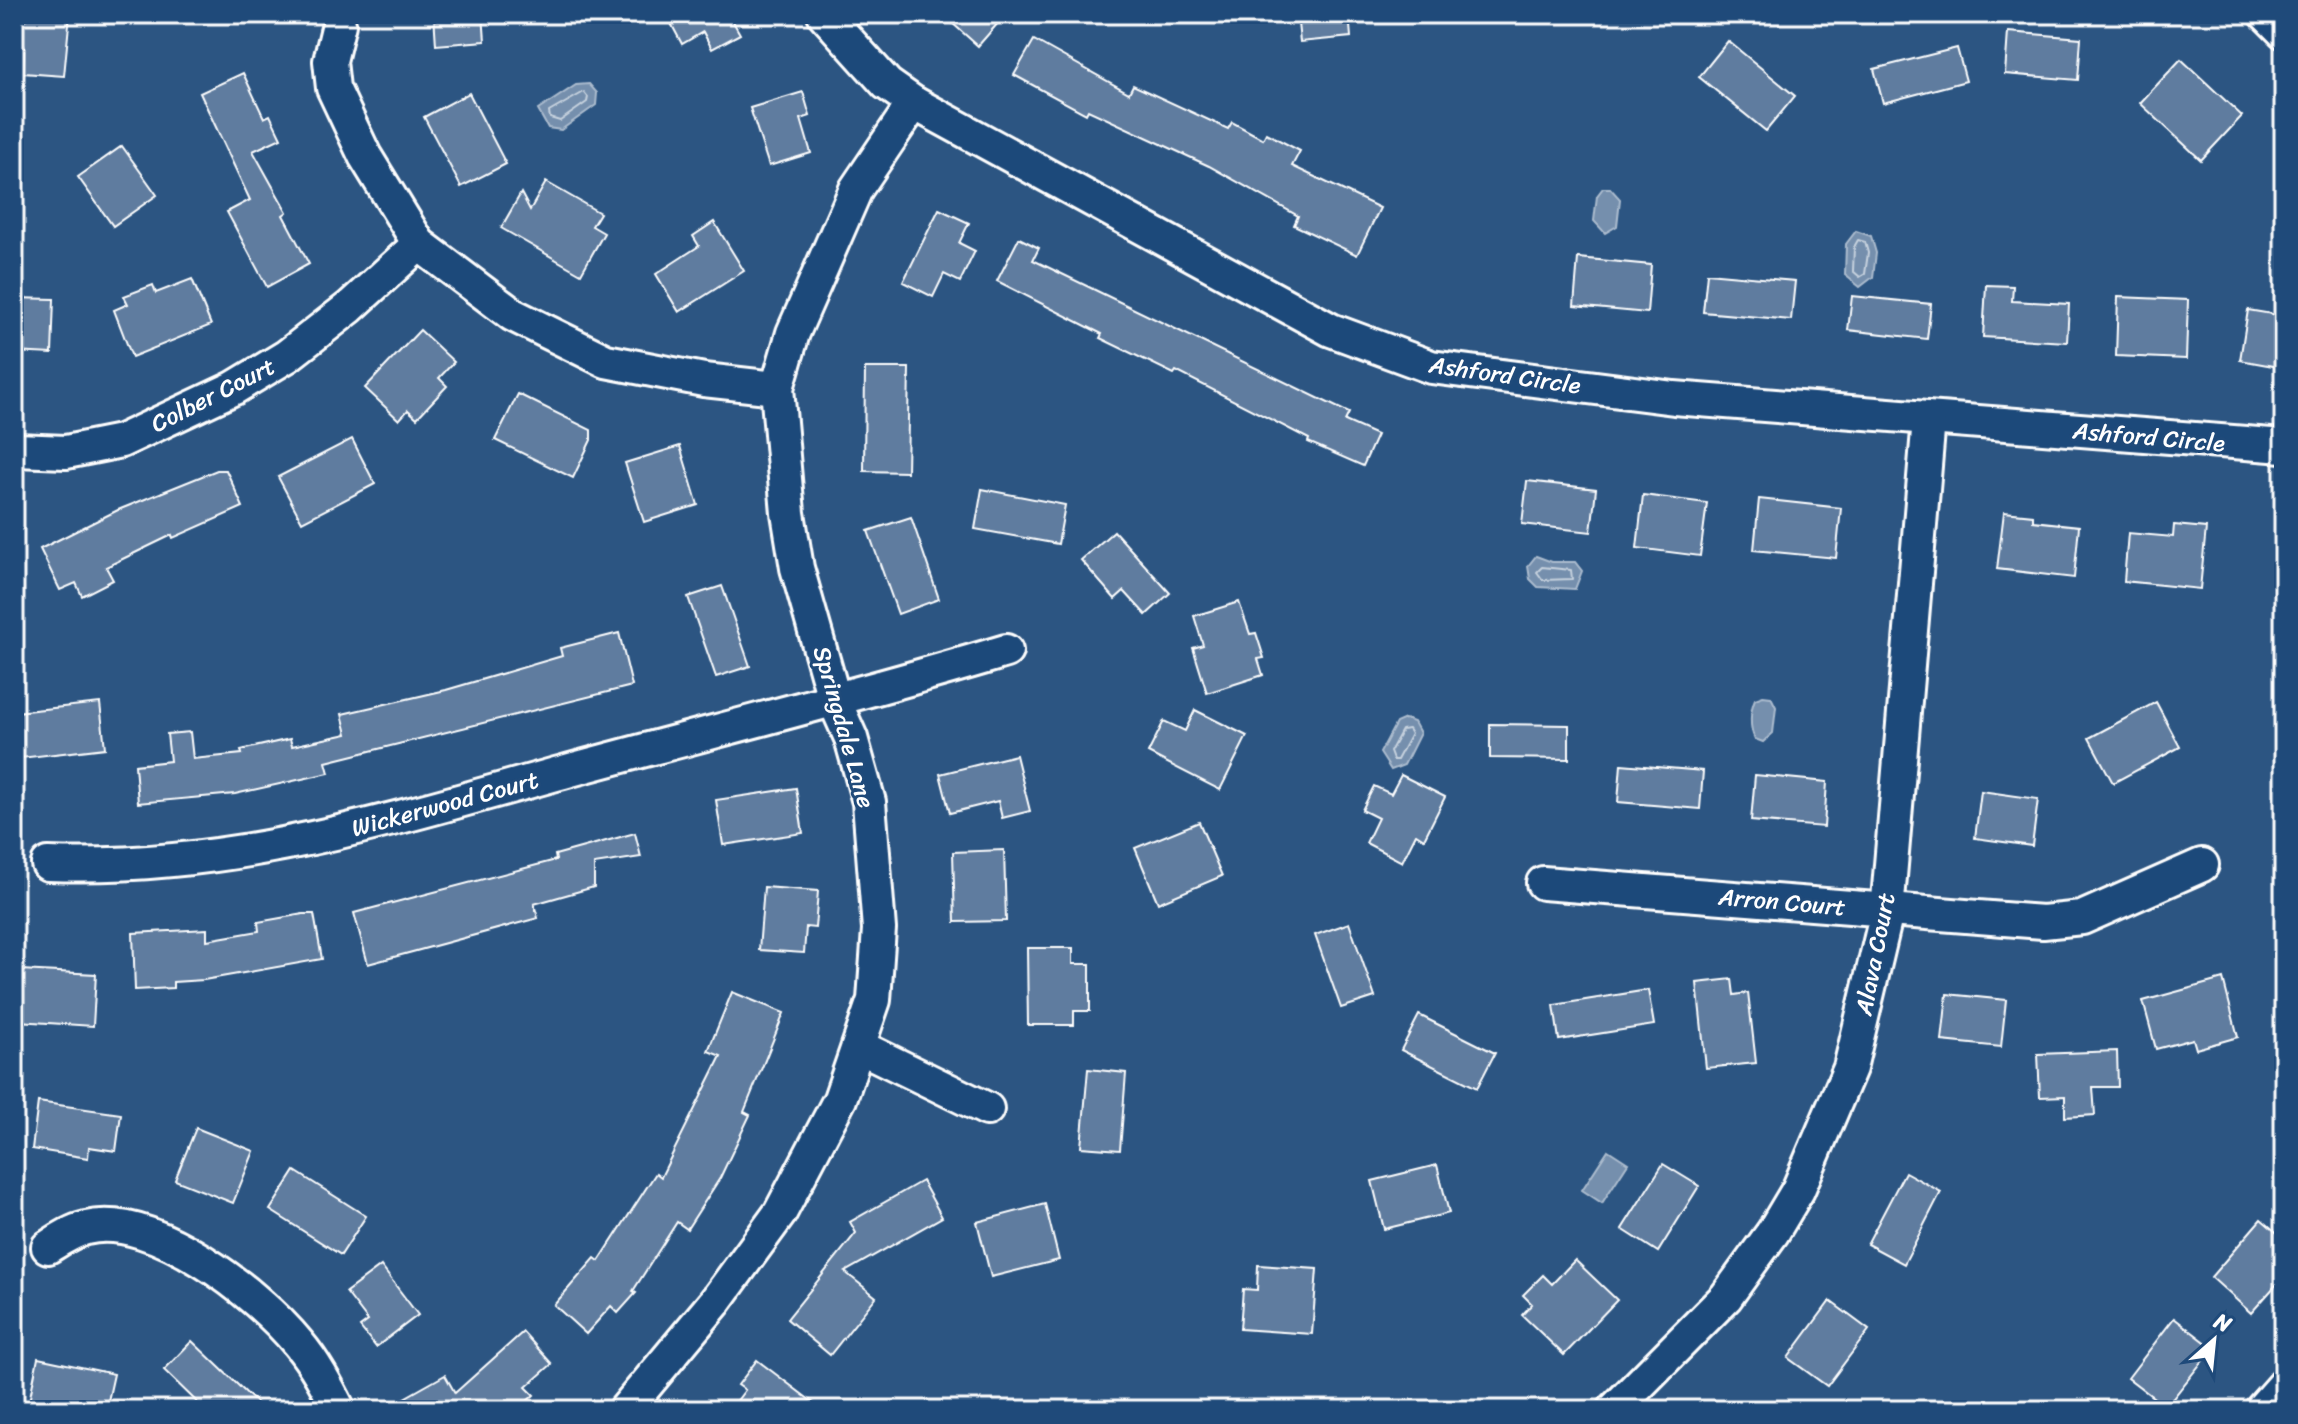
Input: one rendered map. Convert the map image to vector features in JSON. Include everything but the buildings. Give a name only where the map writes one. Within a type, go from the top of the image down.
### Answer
[{"type":"street","name":"Ashford Circle","points":[[824,14],[887,84],[914,103],[1232,279],[1331,330],[1385,353],[1431,367],[1674,398],[1848,409],[1929,419],[2284,446]]},
{"type":"street","points":[[2266,14],[2284,32]]},
{"type":"street","points":[[339,24],[330,61],[333,88],[365,156],[419,244],[513,315],[606,361],[704,380],[777,388]]},
{"type":"street","name":"Springdale Lane","points":[[625,1410],[715,1302],[780,1213],[840,1099],[874,1000],[878,963],[875,843],[862,775],[835,702],[797,568],[788,513],[777,388],[793,333],[843,216],[856,189],[914,103]]},
{"type":"street","name":"Colber Court","points":[[16,450],[66,452],[121,441],[234,388],[287,356],[337,317],[419,244]]},
{"type":"street","name":"Alava Court","points":[[1614,1410],[1726,1297],[1798,1190],[1850,1068],[1887,912],[1929,419]]},
{"type":"street","name":"Wickerwood Court","points":[[48,864],[157,863],[271,848],[374,827],[657,747],[835,702],[1006,651]]},
{"type":"street","name":"Arron Court","points":[[1543,883],[2043,922],[2082,918],[2202,865]]},
{"type":"street","points":[[860,1047],[987,1109]]},
{"type":"street","points":[[48,1247],[86,1227],[101,1227],[135,1231],[187,1252],[237,1285],[277,1318],[316,1366],[339,1410]]},
{"type":"water","points":[[589,84],[597,93],[596,105],[561,130],[548,128],[538,110],[576,85]]},
{"type":"water","points":[[1603,188],[1610,188],[1620,199],[1617,226],[1605,233],[1594,221],[1597,196]]},
{"type":"water","points":[[1856,231],[1871,236],[1876,253],[1873,277],[1860,287],[1845,275],[1846,244]]},
{"type":"water","points":[[1536,556],[1552,562],[1575,562],[1582,571],[1575,589],[1538,587],[1530,579],[1528,566]]},
{"type":"water","points":[[1771,697],[1776,707],[1773,733],[1763,742],[1755,739],[1751,719],[1755,699]]},
{"type":"water","points":[[1405,719],[1414,722],[1420,733],[1404,765],[1391,770],[1380,753],[1396,723]]},
{"type":"water","points":[[1608,1150],[1628,1163],[1602,1203],[1582,1190]]}]
